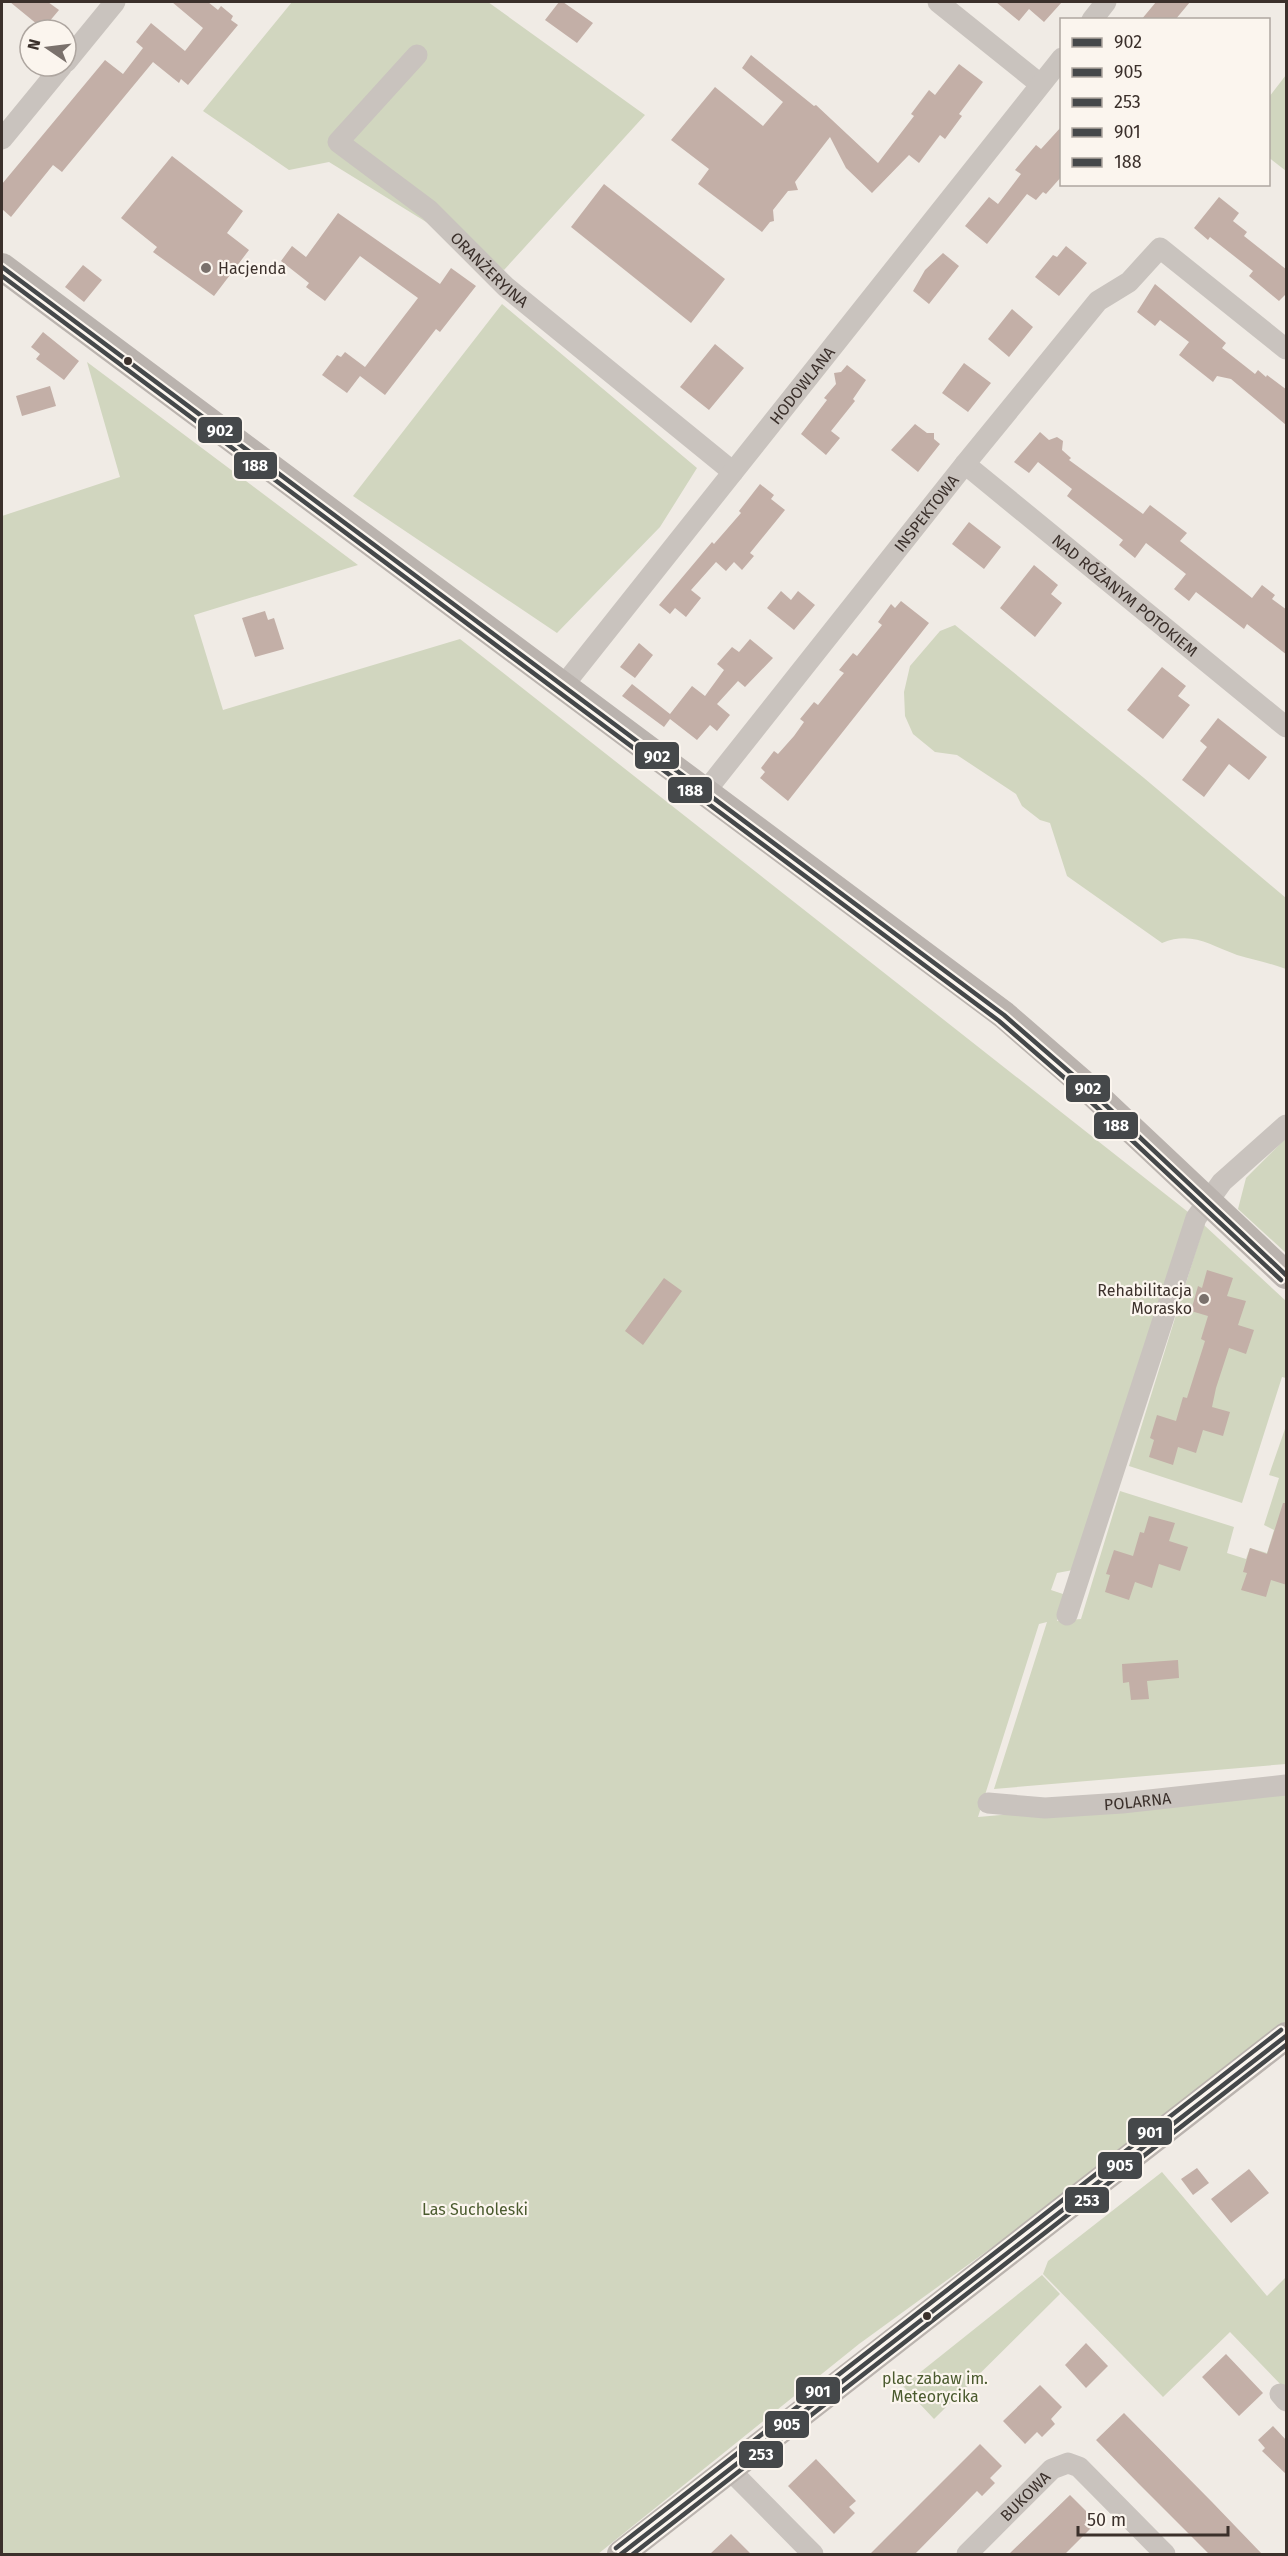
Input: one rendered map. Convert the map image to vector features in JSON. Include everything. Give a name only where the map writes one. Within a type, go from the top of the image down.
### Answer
[{"type":"street","points":[[938,2],[1040,84]]},
{"type":"street","points":[[1094,18],[1106,2]]},
{"type":"street","points":[[78,44],[104,5]]},
{"type":"street","name":"ORANŻERYJNA","points":[[417,55],[338,142],[429,210],[506,287],[733,472]]},
{"type":"street","name":"HODOWLANA","points":[[563,686],[1060,60]]},
{"type":"street","points":[[2,139],[52,78]]},
{"type":"street","name":"INSPEKTOWA","points":[[705,792],[965,464],[1098,301],[1129,282],[1160,248],[1287,349]]},
{"type":"street","points":[[2,267],[1004,1015],[1080,1081],[1287,1275]]},
{"type":"street","name":"NAD RÓŻANYM POTOKIEM","points":[[965,464],[1287,727]]},
{"type":"street","points":[[1067,1614],[1196,1218],[1207,1200],[1287,1125]]},
{"type":"street","name":"POLARNA","points":[[988,1803],[1045,1808],[1122,1803],[1287,1785]]},
{"type":"street","points":[[621,2554],[731,2471],[861,2365],[1287,2036]]},
{"type":"street","name":"BUKOWA","points":[[968,2554],[1052,2469],[1068,2463],[1079,2467],[1165,2554]]},
{"type":"street","points":[[731,2471],[813,2554]]},
{"type":"green space","points":[[292,2],[488,2],[645,115],[504,270],[329,162],[289,170],[203,111]]},
{"type":"green space","points":[[1286,75],[1286,171],[1270,159],[1270,96]]},
{"type":"green space","points":[[502,304],[697,468],[660,527],[557,633],[353,496]]},
{"type":"green space","name":"Las Sucholeski","points":[[87,362],[358,565],[194,615],[223,710],[460,639],[1188,1212],[1073,1570],[1057,1573],[1051,1590],[1066,1595],[1057,1621],[1081,1619],[1120,1491],[1234,1527],[1227,1553],[1246,1559],[1250,1548],[1267,1553],[1274,1530],[1264,1525],[1279,1478],[1269,1475],[1286,1426],[1286,1764],[994,1789],[1047,1622],[1039,1624],[978,1817],[1286,1790],[1286,2022],[1126,2150],[859,2344],[598,2554],[2,2554],[2,516],[120,477]]},
{"type":"green space","points":[[955,625],[1144,778],[1286,898],[1286,969],[1192,939],[1182,938],[1162,943],[1067,876],[1050,823],[1040,820],[1022,806],[1016,794],[957,755],[935,752],[913,734],[905,716],[904,692],[910,666],[940,631]]},
{"type":"green space","points":[[1286,1138],[1286,1253],[1238,1209],[1246,1178]]},
{"type":"green space","points":[[1204,1225],[1286,1301],[1286,1378],[1282,1377],[1242,1503],[1129,1466]]},
{"type":"green space","points":[[1162,2172],[1267,2296],[1286,2277],[1286,2390],[1230,2332],[1163,2397],[1043,2274],[1048,2261]]},
{"type":"green space","name":"plac zabaw im. Meteorycika","points":[[1042,2275],[1060,2294],[934,2419],[903,2386]]},
{"type":"building","points":[[10,2],[48,2],[59,10],[52,18],[30,18]]},
{"type":"building","points":[[172,2],[208,2],[218,10],[221,6],[233,16],[231,20],[238,25],[188,85],[181,79],[179,83],[153,62],[62,172],[53,165],[11,217],[2,209],[2,184],[105,60],[123,74],[143,48],[136,42],[151,23],[185,51],[203,28]]},
{"type":"building","points":[[559,2],[563,2],[593,23],[577,43],[545,20]]},
{"type":"building","points":[[996,2],[1062,2],[1044,22],[1029,9],[1019,21]]},
{"type":"building","points":[[1156,2],[1190,2],[1177,18],[1143,18]]},
{"type":"building","points":[[751,55],[814,106],[816,105],[878,163],[914,116],[911,114],[929,90],[935,95],[959,64],[983,82],[959,114],[962,116],[945,139],[940,135],[919,163],[909,155],[872,193],[846,168],[830,137],[795,182],[798,190],[788,191],[773,210],[774,221],[770,222],[762,232],[698,184],[709,169],[671,140],[715,87],[763,126],[783,102],[742,68]]},
{"type":"building","points":[[1060,128],[1060,178],[1046,194],[1043,192],[1036,200],[1027,194],[987,244],[965,226],[989,197],[998,204],[1021,174],[1015,170],[1036,145],[1041,149]]},
{"type":"building","points":[[172,156],[243,211],[227,233],[249,250],[214,296],[153,252],[157,247],[121,218]]},
{"type":"building","points":[[604,184],[725,279],[691,323],[571,227]]},
{"type":"building","points":[[1219,197],[1239,213],[1233,221],[1247,232],[1244,236],[1287,270],[1287,293],[1279,301],[1249,276],[1253,271],[1210,237],[1208,240],[1194,228]]},
{"type":"building","points":[[338,213],[440,284],[451,268],[476,286],[440,332],[436,329],[385,395],[360,376],[347,393],[322,375],[337,355],[341,357],[345,352],[365,367],[418,298],[360,256],[325,301],[306,287],[309,283],[281,261],[292,246],[306,257]]},
{"type":"building","points":[[1066,246],[1087,263],[1059,296],[1035,277],[1053,255],[1057,257]]},
{"type":"building","points":[[943,253],[959,266],[929,304],[913,291],[925,270]]},
{"type":"building","points":[[83,265],[102,280],[84,302],[65,287]]},
{"type":"building","points":[[1155,284],[1226,343],[1222,348],[1255,374],[1258,370],[1287,390],[1286,425],[1231,379],[1217,376],[1213,382],[1179,355],[1189,342],[1160,320],[1155,326],[1137,312]]},
{"type":"building","points":[[1012,309],[1033,327],[1009,357],[988,339]]},
{"type":"building","points":[[43,332],[79,361],[64,380],[36,359],[40,354],[31,347]]},
{"type":"building","points":[[715,344],[744,368],[709,410],[680,387]]},
{"type":"building","points":[[964,363],[991,383],[968,412],[942,393]]},
{"type":"building","points":[[847,365],[866,380],[853,399],[855,401],[831,431],[840,438],[826,455],[801,434],[827,400],[824,398],[836,384],[834,373],[841,372]]},
{"type":"building","points":[[50,386],[56,406],[22,416],[16,396]]},
{"type":"building","points":[[915,424],[927,433],[934,433],[934,439],[940,444],[918,472],[891,450]]},
{"type":"building","points":[[1040,432],[1049,440],[1057,437],[1063,441],[1062,450],[1071,458],[1069,460],[1143,514],[1150,505],[1187,533],[1180,541],[1252,598],[1262,585],[1275,595],[1272,599],[1287,610],[1287,655],[1247,624],[1244,629],[1196,592],[1189,601],[1174,589],[1186,574],[1146,543],[1135,558],[1119,545],[1123,540],[1067,496],[1072,489],[1038,462],[1029,473],[1014,462]]},
{"type":"building","points":[[760,484],[774,495],[771,499],[785,510],[750,553],[754,556],[742,570],[734,562],[726,571],[716,562],[691,590],[701,598],[686,617],[675,608],[670,614],[659,605],[712,542],[714,544],[741,513],[739,511]]},
{"type":"building","points":[[969,522],[1001,547],[984,569],[952,544]]},
{"type":"building","points":[[1034,565],[1058,585],[1051,594],[1062,603],[1035,637],[1000,608]]},
{"type":"building","points":[[781,591],[791,600],[798,591],[815,605],[794,630],[767,608]]},
{"type":"building","points":[[901,601],[929,623],[788,801],[760,778],[765,772],[761,768],[774,751],[778,754],[794,736],[804,722],[800,719],[814,702],[818,705],[844,673],[839,670],[853,653],[857,656],[882,625],[878,622],[891,604],[895,608]]},
{"type":"building","points":[[265,611],[268,620],[274,618],[284,649],[255,657],[242,618]]},
{"type":"building","points":[[750,639],[773,658],[745,687],[738,681],[717,704],[730,715],[717,731],[710,725],[697,740],[670,719],[664,727],[622,696],[632,684],[670,714],[692,686],[705,696],[724,670],[717,664],[732,647],[739,652]]},
{"type":"building","points":[[639,643],[653,655],[635,678],[620,667]]},
{"type":"building","points":[[1162,667],[1186,686],[1178,696],[1190,705],[1163,739],[1127,710]]},
{"type":"building","points":[[1218,718],[1267,757],[1249,780],[1229,764],[1204,797],[1182,780],[1207,747],[1200,741]]},
{"type":"building","points":[[1207,1270],[1233,1278],[1227,1296],[1246,1301],[1238,1325],[1254,1330],[1246,1354],[1229,1348],[1216,1388],[1212,1407],[1230,1412],[1223,1436],[1203,1430],[1196,1453],[1178,1447],[1173,1465],[1149,1457],[1154,1440],[1150,1438],[1157,1415],[1176,1421],[1183,1397],[1187,1398],[1205,1341],[1201,1339],[1208,1316],[1191,1311],[1198,1286],[1202,1288]]},
{"type":"building","points":[[664,1278],[682,1291],[643,1345],[625,1331]]},
{"type":"building","points":[[1283,1503],[1287,1503],[1287,1585],[1271,1580],[1266,1597],[1241,1590],[1247,1573],[1243,1572],[1250,1548],[1267,1554]]},
{"type":"building","points":[[1149,1516],[1175,1523],[1169,1541],[1188,1547],[1180,1571],[1159,1564],[1152,1588],[1135,1582],[1129,1600],[1105,1592],[1110,1575],[1106,1574],[1114,1550],[1133,1556],[1140,1532],[1144,1533]]},
{"type":"building","points":[[1178,1660],[1179,1678],[1147,1681],[1149,1699],[1131,1700],[1129,1682],[1123,1683],[1122,1664]]},
{"type":"building","points":[[1197,2168],[1209,2183],[1193,2195],[1181,2179]]},
{"type":"building","points":[[1249,2169],[1269,2193],[1231,2223],[1211,2199]]},
{"type":"building","points":[[1086,2343],[1108,2366],[1086,2388],[1065,2365]]},
{"type":"building","points":[[1226,2354],[1263,2393],[1239,2416],[1202,2377]]},
{"type":"building","points":[[1040,2385],[1062,2407],[1051,2419],[1055,2424],[1042,2437],[1037,2432],[1025,2444],[1003,2421]]},
{"type":"building","points":[[1124,2413],[1262,2554],[1209,2554],[1138,2483],[1096,2440]]},
{"type":"building","points":[[1273,2426],[1287,2441],[1287,2475],[1262,2451],[1265,2448],[1258,2440]]},
{"type":"building","points":[[980,2444],[1002,2466],[990,2478],[995,2483],[982,2496],[977,2491],[915,2554],[870,2554]]},
{"type":"building","points":[[816,2459],[856,2501],[849,2507],[855,2513],[834,2534],[788,2486]]},
{"type":"building","points":[[1070,2495],[1091,2516],[1085,2522],[1091,2528],[1065,2554],[1009,2554]]},
{"type":"building","points":[[731,2534],[751,2554],[710,2554]]},
{"type":"transit line","name":"902","points":[[2,267],[1004,1015],[1080,1081],[1286,1275]]},
{"type":"transit line","name":"188","points":[[2,276],[999,1021],[1075,1087],[1281,1280]]},
{"type":"transit line","name":"901","points":[[616,2548],[1281,2030]]},
{"type":"transit line","name":"905","points":[[621,2554],[1286,2036]]},
{"type":"transit line","name":"253","points":[[633,2554],[1286,2045]]},
{"type":"place","name":"Hacjenda","points":[[206,268]]},
{"type":"place","name":"Rehabilitacja Morasko","points":[[1204,1299]]}]
